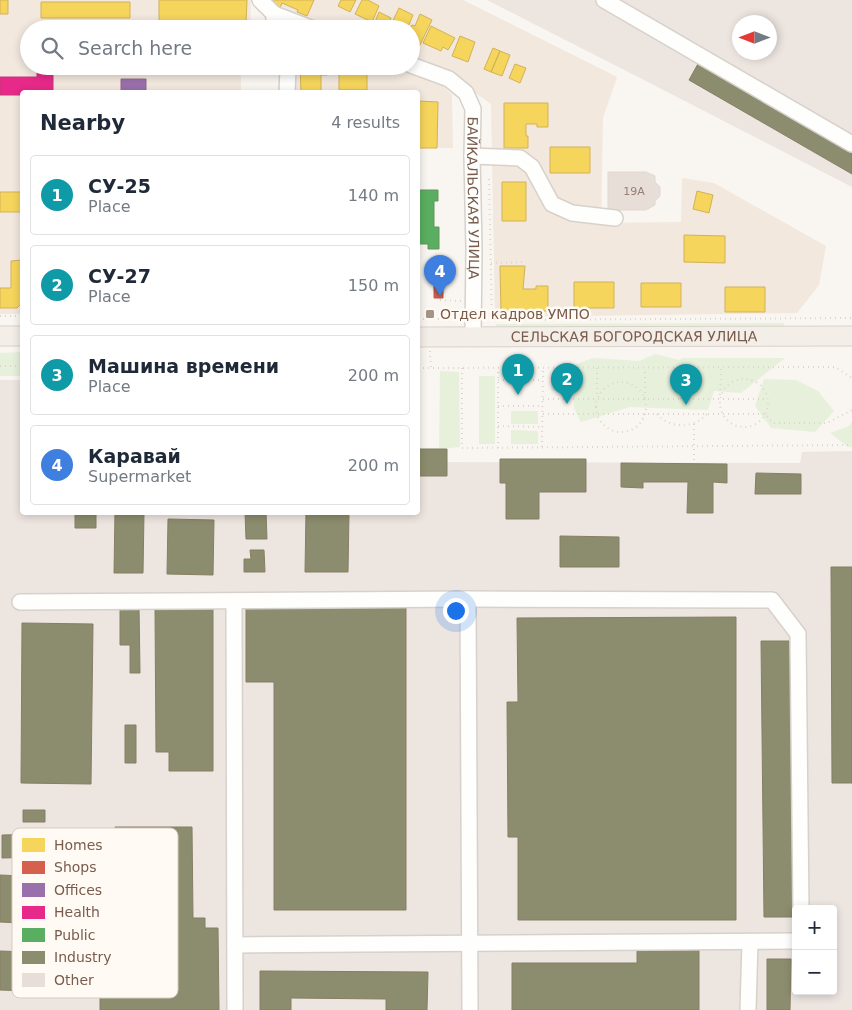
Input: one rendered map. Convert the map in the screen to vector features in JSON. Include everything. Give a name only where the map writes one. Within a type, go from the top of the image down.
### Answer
[{"type":"main road","name":"СЕЛЬСКАЯ БОГОРОДСКАЯ УЛИЦА","points":[[420,337],[473,328],[852,336]]},
{"type":"main road","points":[[0,336],[20,336]]},
{"type":"lane","points":[[260,0],[273,20]]},
{"type":"lane","points":[[604,0],[852,144]]},
{"type":"lane","name":"БАЙКАЛЬСКАЯ УЛИЦА","points":[[420,68],[450,79],[466,93],[473,109],[473,328]]},
{"type":"lane","points":[[287,90],[288,75]]},
{"type":"lane","points":[[472,156],[520,158],[532,167],[552,204],[572,213],[615,218]]},
{"type":"lane","points":[[468,599],[470,1010]]},
{"type":"lane","points":[[20,602],[468,599],[772,600],[798,634],[801,905]]},
{"type":"lane","points":[[234,601],[236,1010]]},
{"type":"lane","points":[[236,945],[792,941]]},
{"type":"lane","points":[[748,1010],[750,942]]},
{"type":"path","points":[[489,179],[492,321]]},
{"type":"path","points":[[491,263],[525,262]]},
{"type":"path","points":[[440,300],[463,301]]},
{"type":"path","points":[[0,316],[20,316]]},
{"type":"path","points":[[420,319],[473,328],[492,321],[852,318]]},
{"type":"path","points":[[0,366],[20,366]]},
{"type":"path","points":[[420,368],[835,367],[852,378]]},
{"type":"path","points":[[462,368],[462,448],[852,445]]},
{"type":"path","points":[[498,368],[498,448]]},
{"type":"path","points":[[542,447],[543,368]]},
{"type":"path","points":[[597,368],[597,414],[606,426],[620,432],[636,427],[644,414],[645,368]]},
{"type":"path","points":[[681,368],[681,400]]},
{"type":"path","points":[[720,400],[726,386],[732,382],[747,380],[760,386],[767,400],[765,414],[755,424],[740,427],[727,420],[720,408],[720,400],[721,368]]},
{"type":"path","points":[[498,380],[543,380]]},
{"type":"path","points":[[597,400],[605,388],[617,382],[624,382],[637,388],[645,400]]},
{"type":"path","points":[[543,399],[767,400]]},
{"type":"path","points":[[498,406],[542,406]]},
{"type":"path","points":[[542,414],[765,414],[773,423],[827,422],[852,410]]},
{"type":"path","points":[[657,414],[668,423],[676,425],[694,424],[701,421],[707,414]]},
{"type":"path","points":[[694,424],[694,464]]},
{"type":"path","points":[[498,426],[542,427]]},
{"type":"shaded area","points":[[0,0],[251,0],[250,20],[20,20],[20,75],[241,75],[241,90],[20,90],[20,314],[0,314]]},
{"type":"shaded area","points":[[266,0],[463,0],[617,77],[603,118],[601,223],[681,222],[682,178],[714,183],[826,246],[819,285],[797,313],[495,317],[491,104],[451,76],[420,64],[420,20],[300,20],[276,12]]},
{"type":"shaded area","points":[[487,0],[852,0],[852,187]]},
{"type":"shaded area","points":[[291,75],[415,75],[443,86],[452,95],[453,148],[420,148],[420,90],[291,90]]},
{"type":"shaded area","points":[[0,380],[20,380],[20,515],[420,515],[420,462],[800,463],[802,452],[852,451],[852,1010],[0,1010]]},
{"type":"green space","points":[[784,323],[784,330],[496,331],[496,324]]},
{"type":"green space","points":[[20,352],[20,376],[0,376],[0,353]]},
{"type":"green space","points":[[655,354],[679,360],[683,358],[785,358],[741,393],[714,391],[708,410],[630,407],[581,422],[574,408],[573,393],[551,390],[552,373],[593,358],[639,361]]},
{"type":"green space","points":[[440,371],[459,372],[460,447],[439,449]]},
{"type":"green space","points":[[479,376],[495,376],[495,444],[479,444]]},
{"type":"green space","points":[[764,379],[796,380],[818,391],[834,411],[815,432],[771,428],[755,406]]},
{"type":"green space","points":[[511,411],[538,411],[538,424],[511,424]]},
{"type":"green space","points":[[852,422],[852,447],[848,447],[830,433],[849,426]]},
{"type":"green space","points":[[511,430],[538,431],[538,444],[511,444]]},
{"type":"building: Homes","points":[[0,0],[8,0],[8,14],[0,14]]},
{"type":"building: Homes","points":[[159,0],[247,0],[246,20],[159,20]]},
{"type":"building: Homes","points":[[273,0],[314,0],[307,16],[282,3],[280,8],[271,4]]},
{"type":"building: Homes","points":[[341,0],[356,0],[350,12],[338,6]]},
{"type":"building: Homes","points":[[362,0],[368,0],[379,6],[373,20],[368,20],[355,14]]},
{"type":"building: Homes","points":[[41,2],[130,2],[130,18],[41,18]]},
{"type":"building: Homes","points":[[399,8],[413,15],[411,20],[393,20]]},
{"type":"building: Homes","points":[[379,12],[391,18],[390,20],[376,20]]},
{"type":"building: Homes","points":[[420,14],[432,20],[420,45],[420,20],[418,20]]},
{"type":"building: Homes","points":[[431,26],[455,38],[448,50],[443,47],[441,51],[423,43]]},
{"type":"building: Homes","points":[[460,36],[475,42],[468,62],[452,56]]},
{"type":"building: Homes","points":[[493,48],[500,51],[491,72],[484,69]]},
{"type":"building: Homes","points":[[500,51],[510,55],[502,76],[491,72]]},
{"type":"building: Homes","points":[[515,64],[526,68],[520,83],[509,78]]},
{"type":"building: Homes","points":[[300,75],[321,75],[321,90],[301,90]]},
{"type":"building: Homes","points":[[339,75],[367,75],[367,90],[339,90]]},
{"type":"building: Homes","points":[[420,101],[438,102],[437,148],[420,148]]},
{"type":"building: Homes","points":[[504,103],[548,103],[548,127],[526,124],[528,148],[504,148]]},
{"type":"building: Homes","points":[[550,147],[590,147],[590,173],[550,173]]},
{"type":"building: Homes","points":[[502,182],[526,182],[526,221],[502,221]]},
{"type":"building: Homes","points":[[697,191],[713,195],[709,213],[693,209]]},
{"type":"building: Homes","points":[[0,192],[20,192],[20,212],[0,212]]},
{"type":"building: Homes","points":[[684,235],[725,236],[725,263],[684,262]]},
{"type":"building: Homes","points":[[20,260],[20,305],[17,308],[0,308],[0,288],[11,288],[11,261]]},
{"type":"building: Homes","points":[[500,266],[525,266],[523,289],[536,289],[536,286],[548,286],[548,311],[501,312]]},
{"type":"building: Homes","points":[[574,282],[614,282],[614,308],[574,308]]},
{"type":"building: Homes","points":[[641,283],[681,283],[681,307],[641,307]]},
{"type":"building: Homes","points":[[725,287],[765,287],[765,312],[725,312]]},
{"type":"building: Shops","points":[[434,283],[443,283],[443,298],[434,298]]},
{"type":"building: Offices","points":[[121,79],[146,79],[146,90],[121,90]]},
{"type":"building: Health","points":[[37,75],[53,75],[53,90],[20,90],[20,95],[0,95],[0,77],[37,77]]},
{"type":"building: Public","points":[[420,190],[438,190],[438,201],[434,201],[434,227],[439,227],[439,249],[428,249],[428,244],[420,244]]},
{"type":"building: Industry","points":[[699,62],[852,150],[852,174],[689,80]]},
{"type":"building: Industry","points":[[420,449],[447,449],[447,476],[420,476]]},
{"type":"building: Industry","points":[[500,459],[586,459],[586,492],[539,492],[539,519],[506,519],[506,483],[500,483]]},
{"type":"building: Industry","points":[[621,463],[727,464],[727,483],[713,482],[713,513],[687,513],[688,482],[643,482],[643,488],[621,487]]},
{"type":"building: Industry","points":[[756,473],[801,474],[801,494],[755,494]]},
{"type":"building: Industry","points":[[75,515],[96,515],[96,528],[75,528]]},
{"type":"building: Industry","points":[[115,515],[144,515],[143,573],[114,573]]},
{"type":"building: Industry","points":[[245,515],[266,515],[267,539],[246,539]]},
{"type":"building: Industry","points":[[306,515],[349,515],[348,572],[305,572]]},
{"type":"building: Industry","points":[[168,519],[214,520],[213,575],[167,574]]},
{"type":"building: Industry","points":[[560,536],[619,537],[619,567],[560,567]]},
{"type":"building: Industry","points":[[250,550],[264,550],[265,572],[244,572],[244,559],[251,559]]},
{"type":"building: Industry","points":[[831,567],[852,567],[852,783],[832,783]]},
{"type":"building: Industry","points":[[246,606],[406,606],[406,910],[274,910],[274,682],[246,682]]},
{"type":"building: Industry","points":[[120,607],[139,607],[140,673],[130,673],[130,645],[120,645]]},
{"type":"building: Industry","points":[[155,609],[213,609],[213,771],[169,771],[169,752],[156,752]]},
{"type":"building: Industry","points":[[736,617],[736,920],[518,920],[518,837],[508,837],[507,702],[518,702],[517,618]]},
{"type":"building: Industry","points":[[22,623],[93,624],[91,784],[21,783]]},
{"type":"building: Industry","points":[[761,641],[792,641],[794,905],[792,905],[792,917],[764,917]]},
{"type":"building: Industry","points":[[125,725],[136,725],[136,763],[125,763]]},
{"type":"building: Industry","points":[[23,810],[45,810],[45,822],[23,822]]},
{"type":"building: Industry","points":[[192,827],[193,918],[205,918],[205,928],[218,928],[219,1010],[100,1010],[100,998],[178,998],[178,828],[115,828]]},
{"type":"building: Industry","points":[[2,835],[12,835],[12,858],[2,858]]},
{"type":"building: Industry","points":[[0,875],[12,876],[12,923],[0,922]]},
{"type":"building: Industry","points":[[699,950],[699,1010],[512,1010],[512,963],[637,963],[637,951]]},
{"type":"building: Industry","points":[[0,951],[12,951],[12,990],[0,990]]},
{"type":"building: Industry","points":[[767,959],[791,959],[790,1010],[767,1010]]},
{"type":"building: Industry","points":[[260,971],[428,972],[427,1010],[386,1010],[386,999],[291,998],[291,1010],[260,1010]]},
{"type":"building: Other","points":[[608,172],[646,172],[655,176],[655,182],[660,187],[660,196],[655,201],[655,205],[646,210],[608,210]]},
{"type":"place","name":"Каравай","points":[[440,296]]},
{"type":"place","name":"Отдел кадров УМПО","points":[[430,314]]},
{"type":"place","name":"СУ-25","points":[[518,395]]},
{"type":"place","name":"СУ-27","points":[[567,404]]},
{"type":"place","name":"Машина времени","points":[[686,405]]}]
